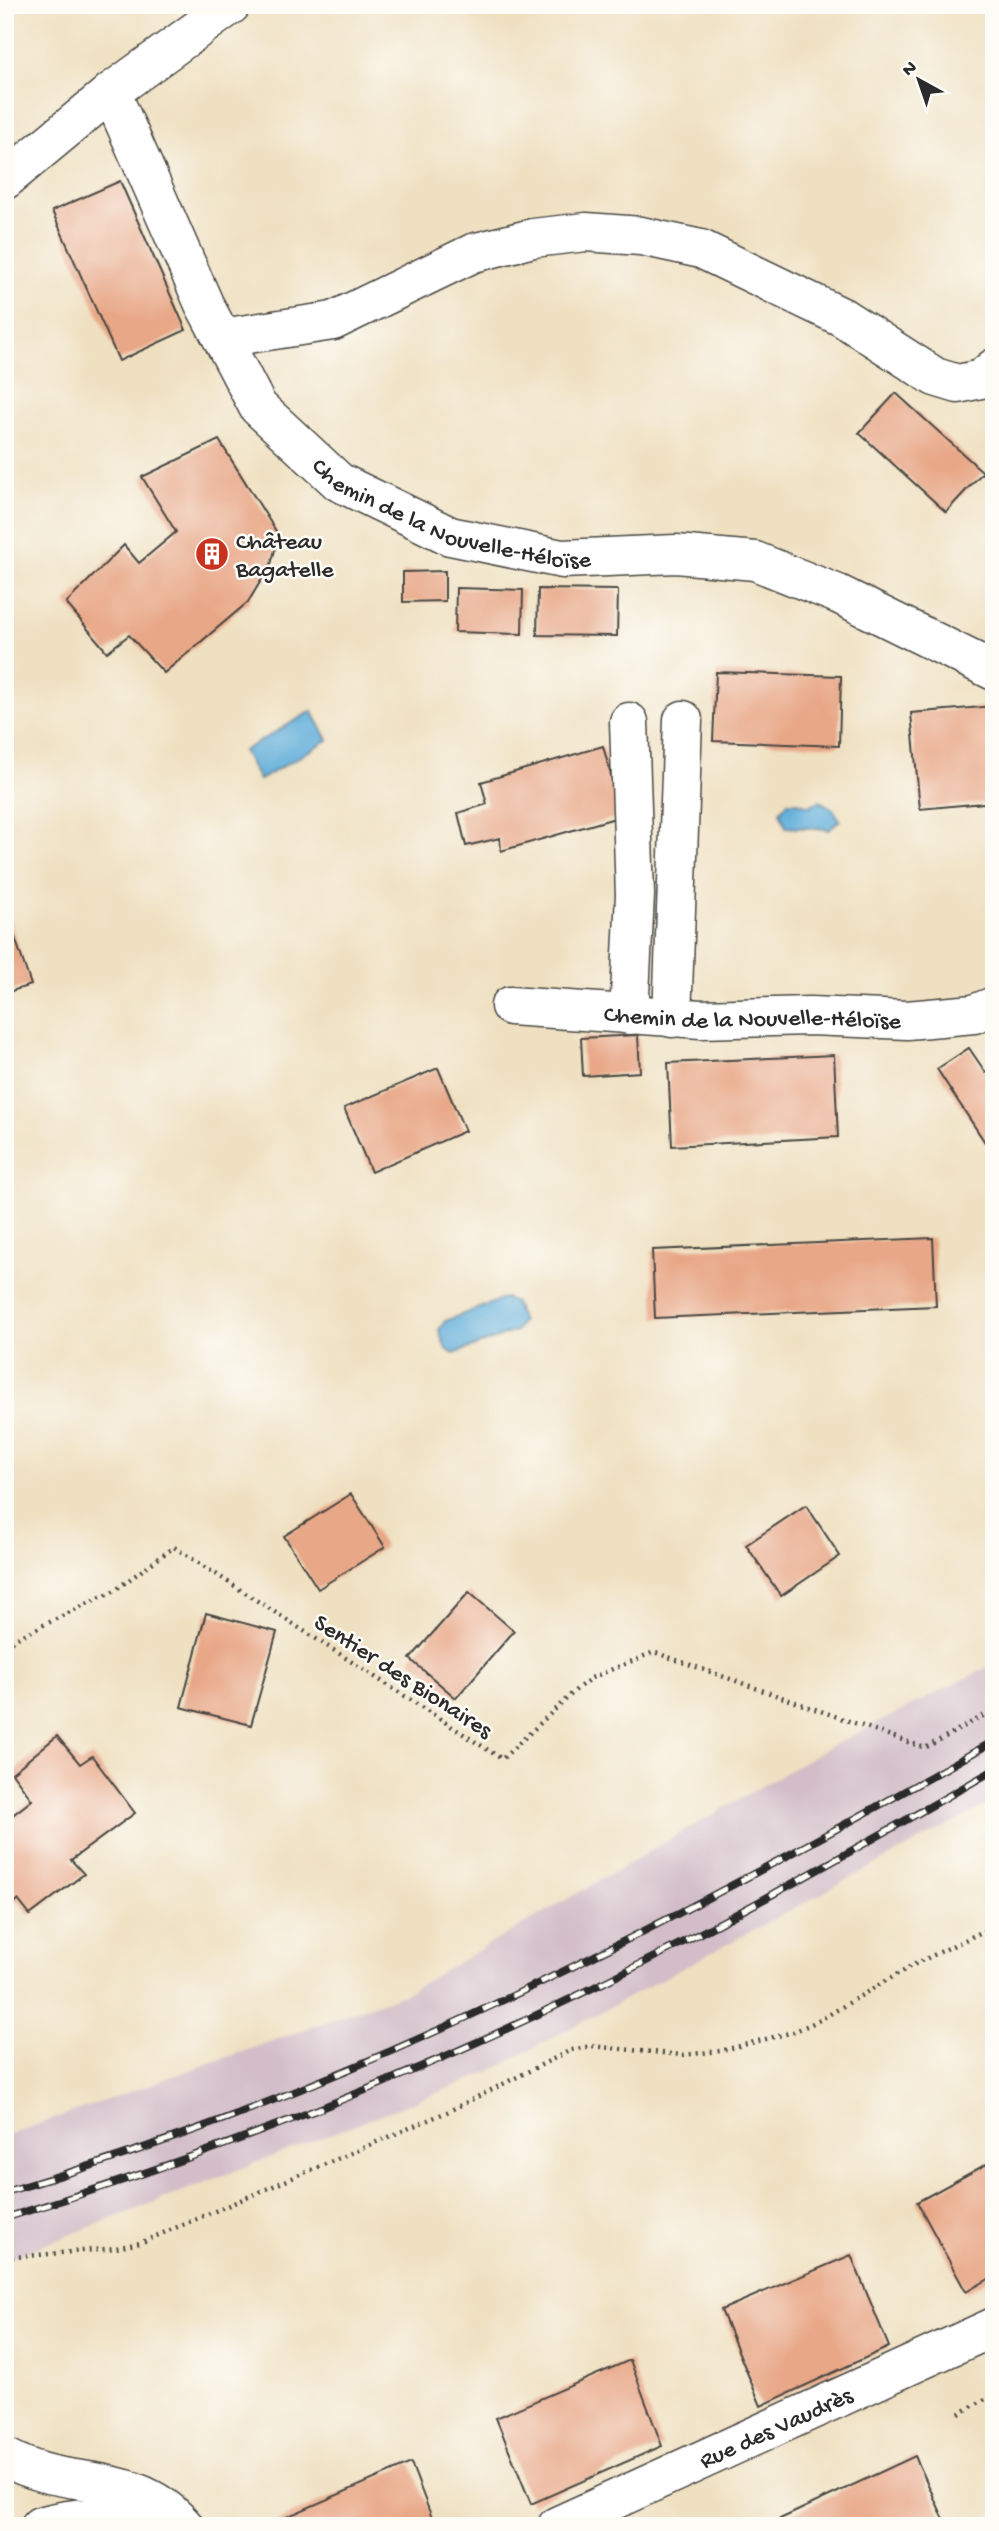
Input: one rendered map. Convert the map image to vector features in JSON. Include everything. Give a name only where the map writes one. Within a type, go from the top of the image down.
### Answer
[{"type":"street","points":[[5,180],[111,92],[231,5]]},
{"type":"street","name":"Chemin de la Nouvelle-Héloïse","points":[[111,92],[222,338],[258,407],[339,482],[450,536],[562,559],[676,554],[755,561],[838,594],[994,671]]},
{"type":"street","points":[[222,338],[333,321],[472,253],[533,238],[586,232],[641,236],[701,249],[842,317],[935,377],[958,384],[981,379],[994,368]]},
{"type":"street","points":[[673,1017],[683,720]]},
{"type":"street","points":[[629,722],[635,895],[629,1015]]},
{"type":"street","name":"Chemin de la Nouvelle-Héloïse","points":[[510,1006],[673,1017],[810,1016],[907,1020],[975,1014],[994,1006]]},
{"type":"street","name":"Rue des Vaudrès","points":[[557,2526],[994,2327]]},
{"type":"street","points":[[5,2457],[28,2470],[150,2495],[168,2507],[184,2526]]},
{"type":"street","points":[[40,2526],[63,2519],[95,2517],[132,2526]]},
{"type":"path","name":"Sentier des Bionaires","points":[[5,1644],[116,1590],[174,1548],[502,1759],[585,1683],[654,1652],[925,1748],[994,1710]]},
{"type":"path","points":[[5,2258],[116,2248],[140,2243],[415,2126],[571,2050],[601,2047],[682,2055],[720,2051],[793,2032],[820,2020],[911,1966],[994,1926]]},
{"type":"path","points":[[959,2414],[994,2394]]},
{"type":"shaded area","points":[[994,1664],[994,1801],[483,2075],[5,2260],[5,2136],[404,1994],[822,1751]]},
{"type":"water","points":[[312,711],[328,740],[259,780],[243,751]]},
{"type":"water","points":[[820,801],[833,809],[840,820],[829,830],[786,827],[780,812],[788,802],[809,806]]},
{"type":"water","points":[[505,1298],[514,1302],[522,1321],[516,1331],[454,1354],[446,1349],[439,1330],[445,1321]]},
{"type":"building","points":[[120,181],[186,330],[119,361],[52,211]]},
{"type":"building","points":[[896,393],[983,472],[946,512],[859,433]]},
{"type":"building","name":"Château Bagatelle","points":[[219,440],[279,536],[271,564],[248,602],[164,673],[129,635],[107,652],[66,603],[124,545],[139,563],[176,532],[142,477]]},
{"type":"building","points":[[445,571],[445,601],[403,602],[403,572]]},
{"type":"building","points":[[456,588],[523,590],[522,634],[455,632]]},
{"type":"building","points":[[538,589],[618,590],[617,636],[537,635]]},
{"type":"building","points":[[716,672],[841,676],[839,746],[713,741]]},
{"type":"building","points":[[994,706],[994,802],[920,809],[911,713]]},
{"type":"building","points":[[603,746],[622,816],[501,851],[500,838],[466,846],[458,813],[487,804],[481,782]]},
{"type":"building","points":[[5,908],[31,985],[5,993]]},
{"type":"building","points":[[638,1035],[640,1072],[583,1076],[581,1038]]},
{"type":"building","points":[[969,1048],[986,1073],[994,1068],[992,1153],[937,1069]]},
{"type":"building","points":[[834,1055],[838,1137],[672,1146],[668,1063]]},
{"type":"building","points":[[438,1068],[465,1131],[371,1172],[344,1108]]},
{"type":"building","points":[[933,1238],[936,1306],[655,1318],[652,1250]]},
{"type":"building","points":[[351,1494],[385,1547],[318,1589],[284,1536]]},
{"type":"building","points":[[806,1505],[840,1556],[781,1596],[746,1545]]},
{"type":"building","points":[[469,1592],[514,1631],[456,1698],[410,1659]]},
{"type":"building","points":[[206,1613],[277,1632],[251,1725],[181,1707]]},
{"type":"building","points":[[57,1736],[80,1764],[92,1756],[135,1813],[71,1860],[84,1874],[30,1915],[18,1900],[5,1910],[5,1821],[32,1800],[12,1773]]},
{"type":"building","points":[[994,2160],[994,2276],[966,2292],[917,2202]]},
{"type":"building","points":[[851,2255],[889,2347],[761,2406],[721,2310]]},
{"type":"building","points":[[630,2360],[662,2446],[531,2504],[496,2418]]},
{"type":"building","points":[[915,2456],[947,2526],[765,2526]]},
{"type":"building","points":[[411,2463],[435,2526],[278,2526],[277,2521]]},
{"type":"railway","points":[[5,2192],[135,2151],[263,2104],[389,2052],[513,1996],[756,1873],[994,1741]]},
{"type":"railway","points":[[5,2218],[221,2146],[362,2091],[501,2031],[731,1917],[994,1770]]},
{"type":"place","name":"Château Bagatelle","points":[[212,554]]}]
